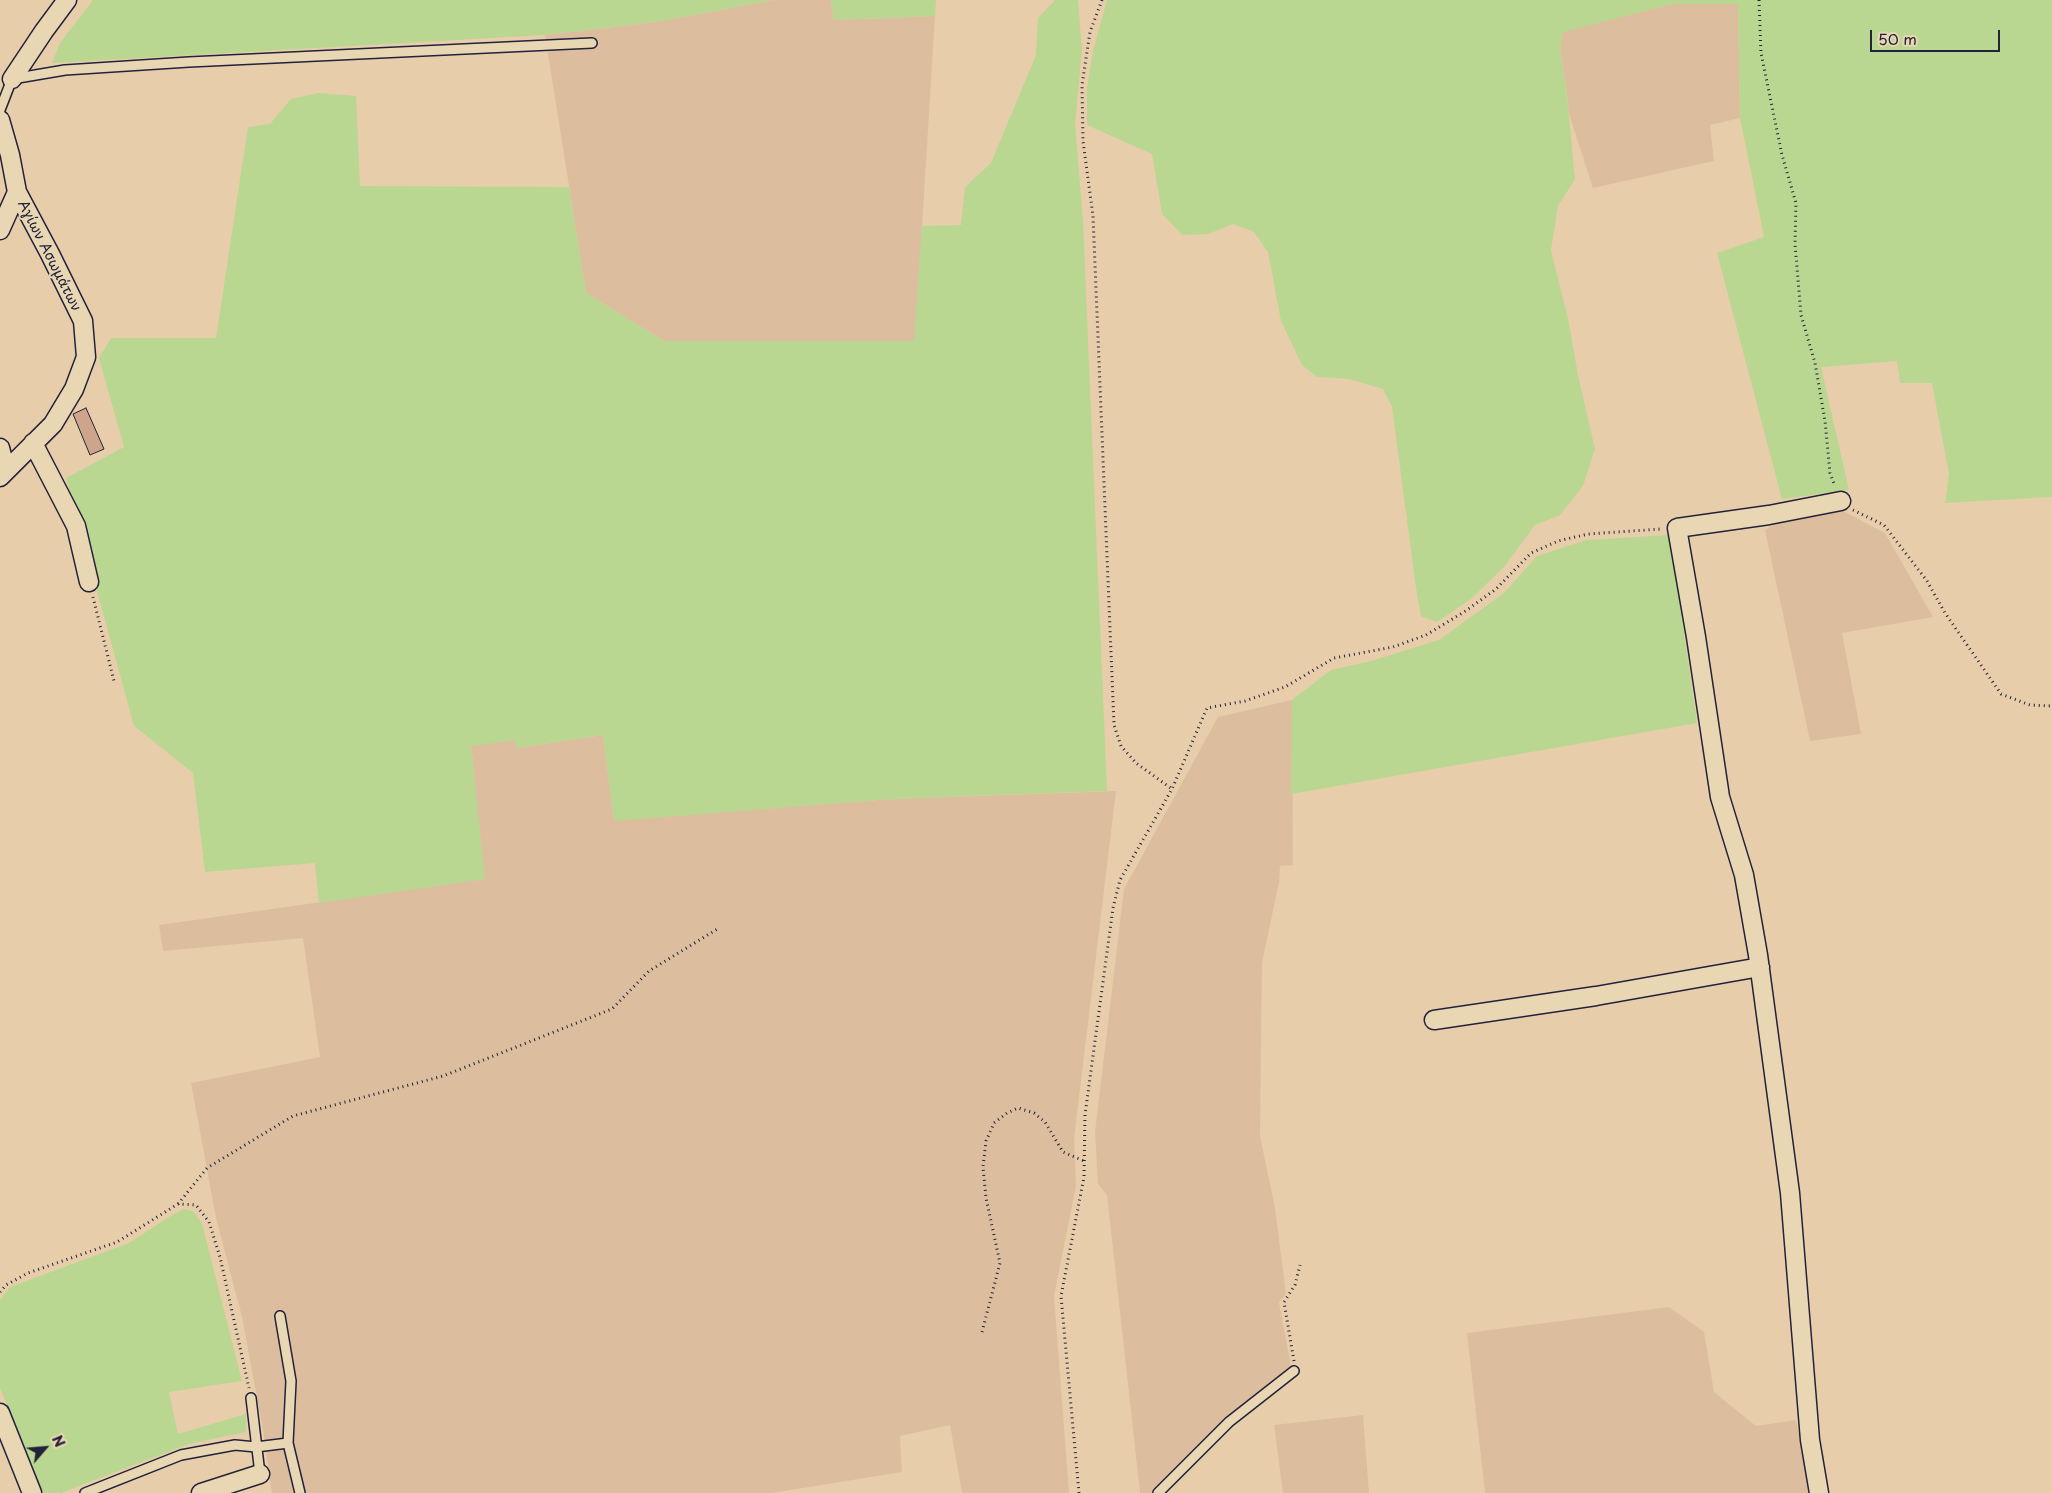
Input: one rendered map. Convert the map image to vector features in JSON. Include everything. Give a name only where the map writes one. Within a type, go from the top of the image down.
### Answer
[{"type":"street","points":[[12,79],[67,0]]},
{"type":"street","name":"Αγίων Ασωμάτων","points":[[0,120],[10,154],[17,192],[83,321],[86,357],[74,389],[53,424],[3,474]]},
{"type":"street","points":[[0,230],[17,192]]},
{"type":"street","points":[[33,443],[76,526],[90,582]]},
{"type":"street","points":[[0,448],[3,474]]},
{"type":"street","points":[[1819,1493],[1810,1440],[1790,1193],[1760,966],[1744,875],[1720,797],[1696,637],[1677,528],[1770,515],[1841,501]]},
{"type":"street","points":[[1434,1020],[1596,996],[1760,966]]},
{"type":"street","points":[[0,1413],[32,1493]]},
{"type":"street","points":[[201,1493],[260,1474]]},
{"type":"lane","points":[[0,110],[12,79],[65,70],[189,62],[592,43]]},
{"type":"lane","points":[[280,1316],[291,1381],[288,1443],[300,1493]]},
{"type":"lane","points":[[1158,1493],[1229,1422],[1294,1371]]},
{"type":"lane","points":[[252,1398],[260,1474]]},
{"type":"lane","points":[[85,1493],[181,1455],[235,1445],[256,1447],[288,1443]]},
{"type":"path","points":[[1102,0],[1090,32],[1082,85],[1083,141],[1093,216],[1114,725],[1121,746],[1136,763],[1172,789]]},
{"type":"path","points":[[1759,0],[1760,54],[1782,155],[1796,203],[1795,244],[1801,316],[1814,363],[1825,421],[1830,473],[1841,501],[1854,510],[1884,525],[1927,581],[1945,613],[2001,694],[2030,705],[2052,706]]},
{"type":"path","points":[[1079,1493],[1060,1296],[1084,1177],[1084,1115],[1113,908],[1120,880],[1172,789],[1206,708],[1245,701],[1285,687],[1334,658],[1393,647],[1426,635],[1464,612],[1496,589],[1531,553],[1558,541],[1588,534],[1677,528]]},
{"type":"path","points":[[90,582],[114,681]]},
{"type":"path","points":[[0,1292],[6,1285],[28,1274],[116,1242],[178,1204],[207,1168],[293,1116],[443,1076],[612,1009],[648,971],[719,928]]},
{"type":"path","points":[[982,1332],[1000,1263],[987,1205],[983,1167],[986,1141],[994,1123],[1007,1113],[1018,1108],[1034,1113],[1045,1122],[1063,1152],[1084,1161]]},
{"type":"path","points":[[178,1204],[196,1205],[209,1222],[220,1257],[252,1398]]},
{"type":"path","points":[[1294,1371],[1284,1302],[1295,1285],[1300,1265]]},
{"type":"shaded area","points":[[774,0],[831,0],[834,20],[935,16],[915,341],[664,341],[586,293],[545,35],[656,22]]},
{"type":"shaded area","points":[[1673,4],[1738,4],[1740,118],[1710,125],[1714,161],[1593,188],[1569,114],[1560,51],[1563,31]]},
{"type":"shaded area","points":[[1843,511],[1885,533],[1933,617],[1842,633],[1861,734],[1810,741],[1765,530],[1778,522]]},
{"type":"shaded area","points":[[1292,700],[1293,865],[1280,866],[1279,882],[1262,963],[1260,1136],[1275,1208],[1286,1294],[1279,1302],[1291,1366],[1238,1408],[1153,1493],[1140,1493],[1107,1195],[1098,1184],[1095,1132],[1124,889],[1218,717]]},
{"type":"shaded area","points":[[603,735],[614,820],[891,799],[1116,791],[1074,1139],[1076,1186],[1054,1296],[1069,1493],[962,1493],[950,1425],[900,1436],[902,1472],[772,1493],[272,1493],[263,1430],[242,1317],[216,1218],[191,1083],[320,1057],[303,938],[163,951],[159,925],[484,879],[471,745],[515,740],[517,748]]},
{"type":"shaded area","points":[[1669,1307],[1704,1332],[1714,1392],[1756,1426],[1796,1420],[1810,1493],[1485,1493],[1467,1333]]},
{"type":"shaded area","points":[[1363,1415],[1369,1493],[1283,1493],[1274,1425]]},
{"type":"green space","points":[[93,0],[774,0],[656,22],[545,35],[52,63],[60,43]]},
{"type":"green space","points":[[831,0],[936,0],[935,16],[834,20]]},
{"type":"green space","points":[[1055,0],[1078,0],[1082,50],[1075,125],[1083,221],[1107,791],[891,799],[614,821],[603,735],[516,748],[515,740],[471,746],[485,879],[319,903],[315,863],[205,872],[193,773],[134,726],[66,478],[124,447],[99,358],[111,338],[216,338],[248,127],[270,124],[291,99],[318,93],[356,96],[360,186],[569,187],[586,293],[664,341],[914,341],[922,226],[961,225],[965,187],[991,163],[1036,55],[1038,18]]},
{"type":"green space","points":[[1107,0],[2052,0],[2052,497],[1945,503],[1949,474],[1932,383],[1900,383],[1897,361],[1821,367],[1849,490],[1782,499],[1717,253],[1764,237],[1740,118],[1738,4],[1673,4],[1563,32],[1560,51],[1566,86],[1575,179],[1558,206],[1551,250],[1568,318],[1578,375],[1595,449],[1583,486],[1560,515],[1535,525],[1504,567],[1471,599],[1437,622],[1421,616],[1392,407],[1383,389],[1349,379],[1317,377],[1302,365],[1281,321],[1268,252],[1254,232],[1233,224],[1208,234],[1182,235],[1162,214],[1152,154],[1087,125],[1087,88],[1093,51]]},
{"type":"green space","points":[[1670,535],[1697,723],[1291,794],[1292,700],[1331,670],[1371,661],[1439,640],[1504,593],[1537,556],[1587,540]]},
{"type":"green space","points":[[184,1209],[193,1211],[202,1223],[242,1381],[169,1392],[178,1434],[246,1414],[246,1432],[189,1444],[61,1493],[43,1493],[0,1388],[0,1300],[10,1287],[129,1243]]},
{"type":"building","points":[[86,408],[104,449],[90,455],[73,414]]}]
